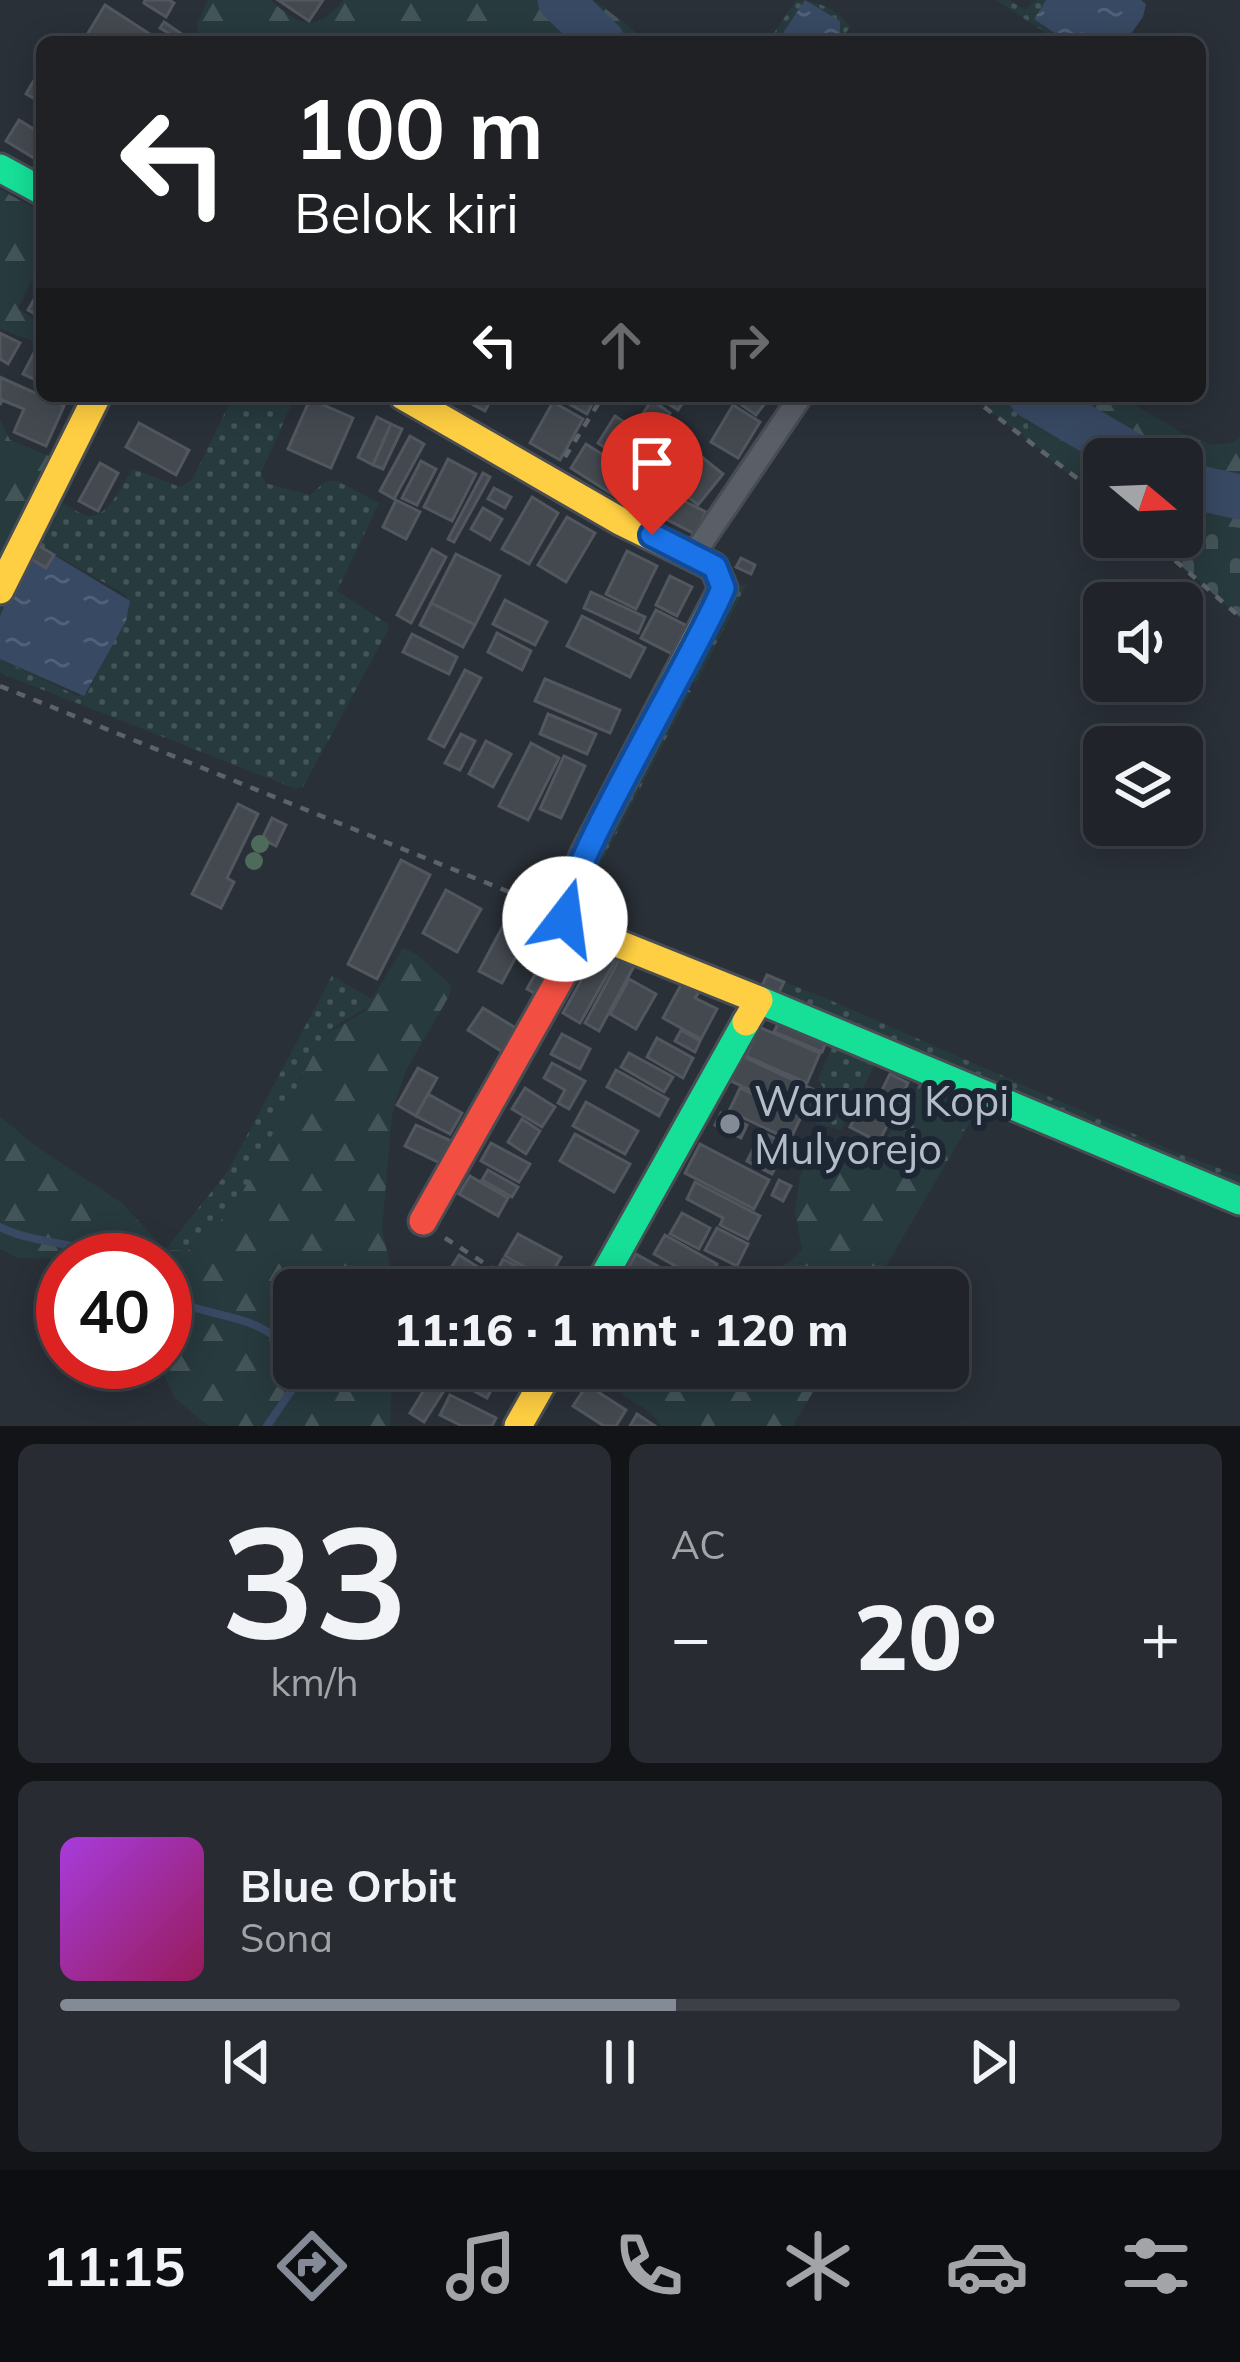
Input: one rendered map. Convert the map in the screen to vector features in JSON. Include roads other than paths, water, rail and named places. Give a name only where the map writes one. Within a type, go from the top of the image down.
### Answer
[{"type":"street","points":[[0,168],[36,188]]},
{"type":"street","points":[[0,590],[94,402]]},
{"type":"street","points":[[414,402],[620,520],[694,554],[715,567],[723,588],[585,853],[562,907],[565,919],[1240,1201]]},
{"type":"street","points":[[694,554],[797,402]]},
{"type":"street","points":[[423,1221],[587,931]]},
{"type":"street","points":[[608,1269],[758,1000]]},
{"type":"street","points":[[518,1426],[539,1389]]},
{"type":"water","points":[[805,0],[840,21],[838,36],[781,36]]},
{"type":"water","points":[[1046,0],[1141,0],[1146,4],[1129,36],[1059,36],[1034,19]]},
{"type":"water","points":[[54,555],[130,601],[126,621],[84,696],[0,659],[0,616],[24,563],[28,557],[46,568]]},
{"type":"waterway","points":[[560,0],[597,36]]},
{"type":"waterway","points":[[1041,402],[1102,438]]},
{"type":"waterway","points":[[1203,489],[1240,497]]},
{"type":"waterway","points":[[0,1227],[36,1239]]},
{"type":"waterway","points":[[192,1306],[248,1322],[273,1335]]},
{"type":"waterway","points":[[267,1426],[292,1389]]},
{"type":"place","name":"Warung Kopi Mulyorejo","points":[[730,1124]]}]
